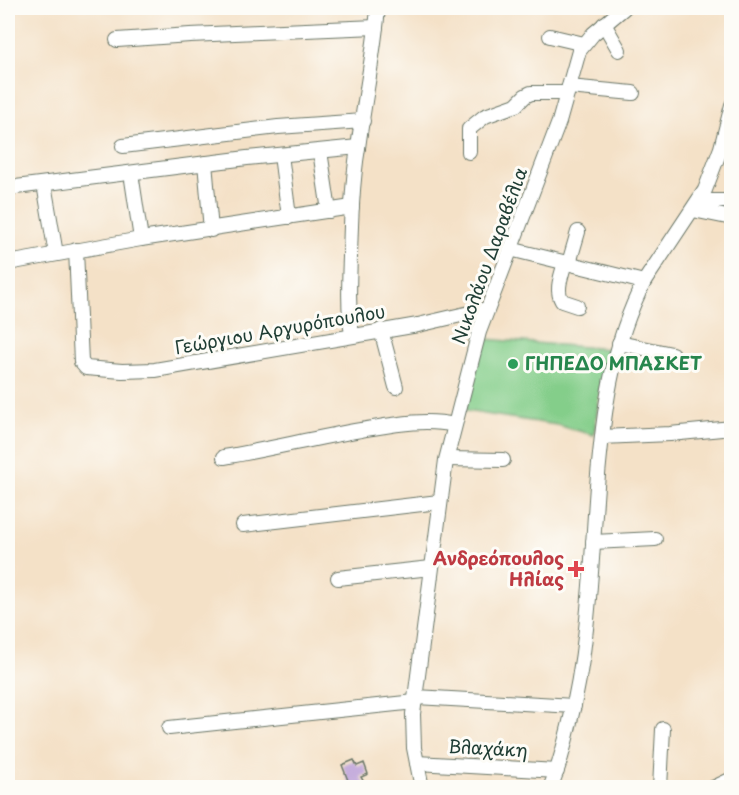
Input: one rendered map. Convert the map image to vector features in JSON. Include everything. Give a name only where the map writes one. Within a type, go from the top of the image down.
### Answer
[{"type":"street","points":[[352,335],[349,285],[351,207],[378,8]]},
{"type":"street","name":"Νικολάου Δαραβέλια","points":[[423,788],[413,731],[431,568],[454,425],[487,309],[559,122],[579,51],[604,24],[624,8]]},
{"type":"street","points":[[604,24],[619,50]]},
{"type":"street","points":[[117,40],[376,27]]},
{"type":"street","points":[[550,36],[584,44]]},
{"type":"street","points":[[470,152],[468,136],[470,129],[485,116],[516,105],[531,93],[568,90],[633,93]]},
{"type":"street","points":[[550,788],[557,771],[574,706],[582,665],[602,437],[610,378],[619,344],[636,296],[696,206],[713,171],[732,105]]},
{"type":"street","points":[[123,146],[278,127],[363,122]]},
{"type":"street","points":[[8,188],[205,163],[358,147]]},
{"type":"street","points":[[320,151],[329,211]]},
{"type":"street","points":[[281,155],[290,217]]},
{"type":"street","points":[[205,163],[212,230]]},
{"type":"street","points":[[131,172],[141,239]]},
{"type":"street","points":[[44,184],[56,254]]},
{"type":"street","points":[[696,206],[732,201]]},
{"type":"street","points":[[696,206],[732,218]]},
{"type":"street","points":[[8,263],[141,239],[351,207]]},
{"type":"street","points":[[577,306],[562,301],[558,287],[578,232]]},
{"type":"street","points":[[510,249],[644,282]]},
{"type":"street","name":"Γεώργιου Αργυρόπουλου","points":[[76,250],[81,362],[86,368],[96,370],[155,370],[418,325],[487,309]]},
{"type":"street","points":[[381,330],[396,387]]},
{"type":"street","points":[[619,344],[672,354]]},
{"type":"street","points":[[224,457],[320,437],[406,423],[427,422],[454,425]]},
{"type":"street","points":[[602,437],[732,428]]},
{"type":"street","points":[[447,459],[502,460]]},
{"type":"street","points":[[243,525],[440,502]]},
{"type":"street","points":[[592,542],[655,539]]},
{"type":"street","points":[[338,578],[431,568]]},
{"type":"street","points":[[169,728],[416,700],[574,706]]},
{"type":"street","points":[[660,788],[663,729]]},
{"type":"street","name":"Βλαχάκη","points":[[417,763],[557,771]]},
{"type":"street","points":[[714,788],[732,779]]},
{"type":"green space","points":[[485,339],[609,349],[600,390],[594,435],[557,425],[465,411]]},
{"type":"building","points":[[354,760],[357,766],[364,763],[368,774],[361,777],[365,784],[351,788],[342,765]]},
{"type":"place","name":"ΓΗΠΕΔΟ ΜΠΑΣΚΕΤ","points":[[513,364]]},
{"type":"place","name":"Ανδρεόπουλος Ηλίας","points":[[576,569]]}]
